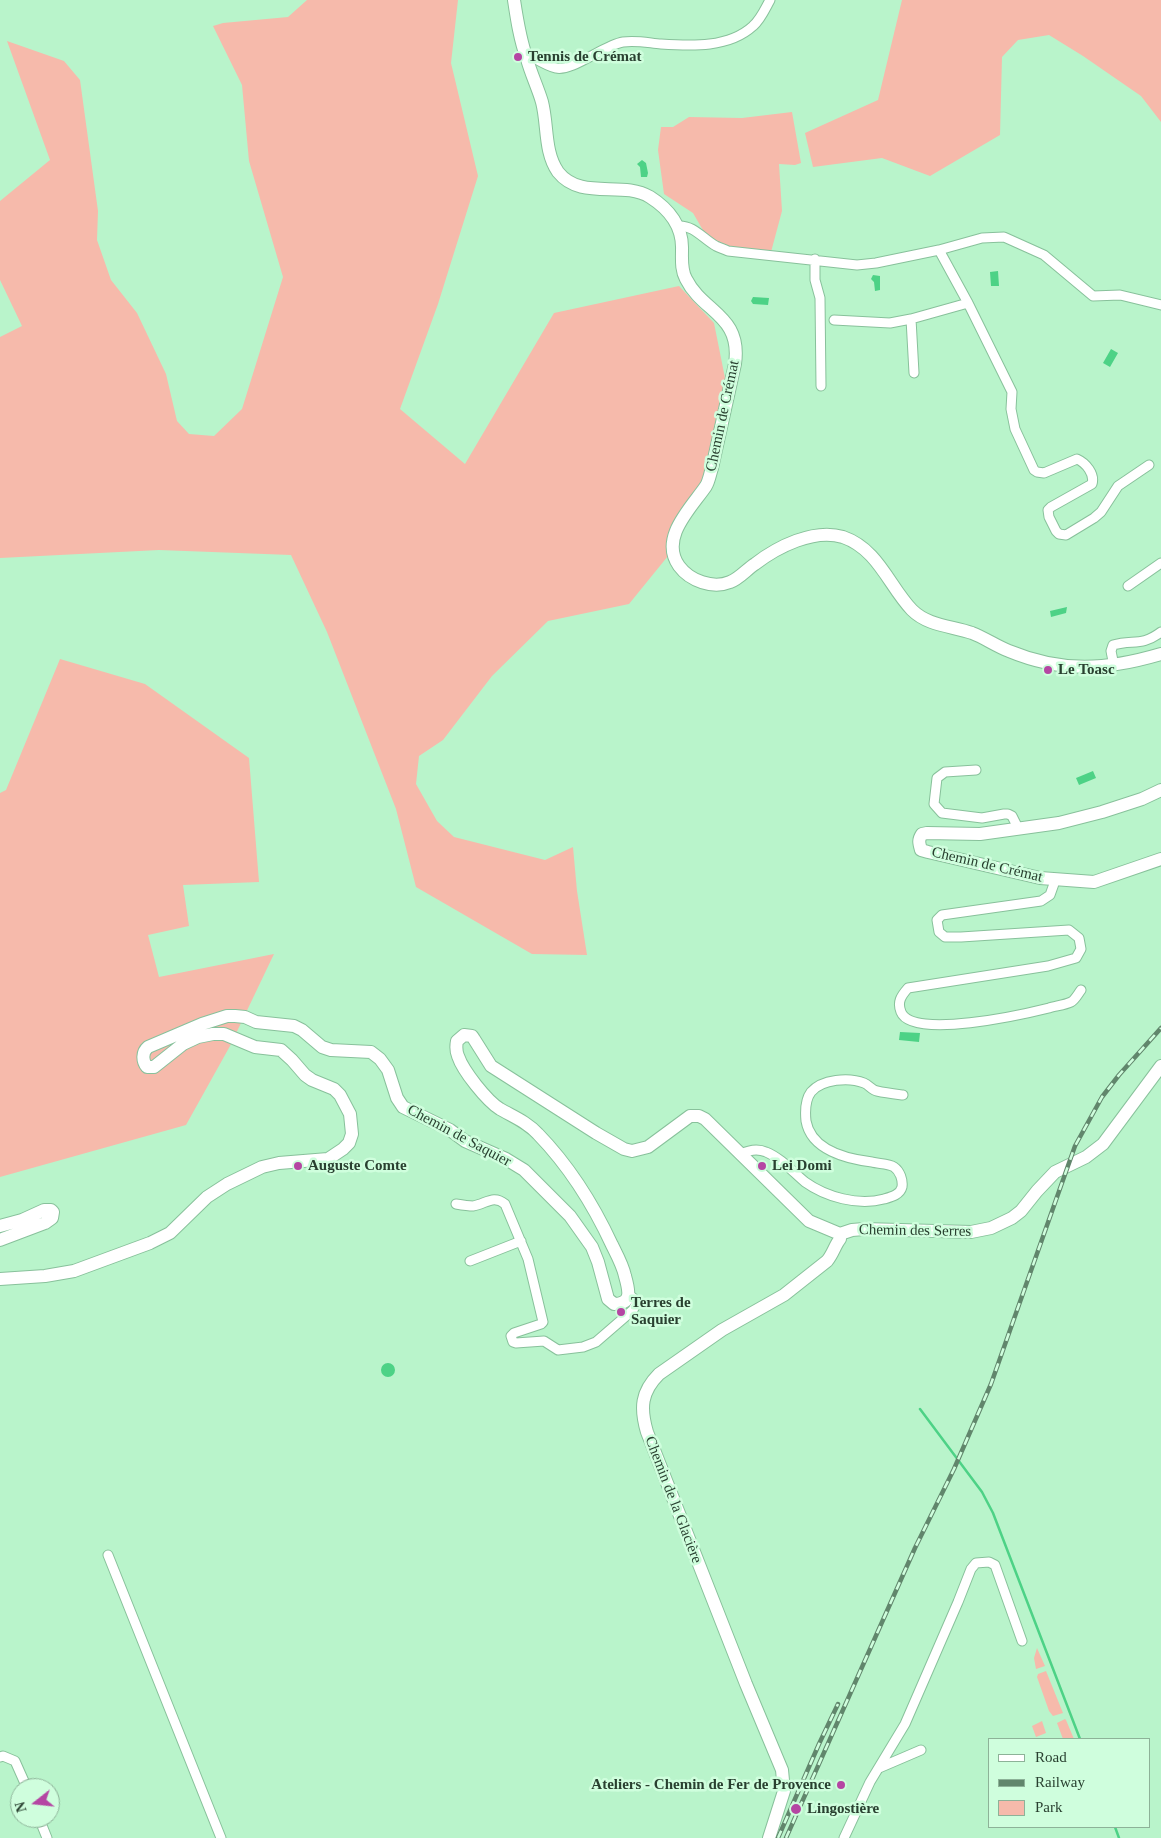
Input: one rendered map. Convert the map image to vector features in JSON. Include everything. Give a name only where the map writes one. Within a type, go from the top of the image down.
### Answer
[{"type":"street","points":[[514,0],[525,53],[542,102],[548,148],[552,162],[565,179],[583,188],[624,189],[648,196],[669,212],[678,226],[696,231],[717,246],[728,251],[857,265],[939,250],[982,238],[1004,237],[1044,255],[1093,296],[1120,294],[1161,305]]},
{"type":"street","points":[[525,53],[552,67],[562,69],[620,42],[694,45],[719,43],[752,27],[760,18],[770,0]]},
{"type":"street","name":"Chemin de Crémat","points":[[678,226],[682,239],[682,265],[687,281],[694,291],[725,320],[733,335],[736,353],[716,453],[707,484],[681,520],[673,544],[678,566],[696,580],[718,584],[731,582],[766,556],[790,543],[815,537],[843,538],[859,546],[873,557],[901,597],[923,619],[973,633],[1008,651],[1037,660],[1078,668],[1114,666],[1161,654]]},
{"type":"street","points":[[939,250],[968,303],[1012,392],[1011,409],[1015,429],[1034,470],[1044,473],[1077,459],[1083,462],[1092,474],[1092,484],[1048,510],[1049,517],[1059,534],[1066,534],[1094,518],[1101,512],[1118,486],[1149,464]]},
{"type":"street","points":[[815,259],[815,280],[820,298],[821,386]]},
{"type":"street","points":[[834,320],[884,323],[911,319],[968,303]]},
{"type":"street","points":[[911,319],[914,373]]},
{"type":"street","points":[[1128,586],[1161,563]]},
{"type":"street","points":[[1114,666],[1111,651],[1113,645],[1140,643],[1150,640],[1161,632]]},
{"type":"street","points":[[976,770],[945,772],[937,778],[934,804],[946,814],[974,818],[992,818],[1008,814],[1012,816],[1018,828]]},
{"type":"street","name":"Chemin de Crémat","points":[[1161,790],[1142,799],[1089,816],[980,834],[928,833],[922,834],[919,838],[922,850],[928,852],[1056,880],[1094,882],[1161,860]]},
{"type":"street","points":[[1056,880],[1050,895],[1041,901],[942,914],[937,920],[939,932],[945,936],[961,937],[1069,930],[1079,938],[1081,949],[1076,958],[1048,966],[908,988],[901,996],[898,1006],[902,1016],[912,1022],[956,1025],[1029,1013],[1071,1002],[1081,990]]},
{"type":"street","name":"Chemin de Saquier","points":[[0,1279],[45,1276],[74,1271],[143,1246],[170,1233],[207,1197],[249,1173],[279,1163],[328,1159],[349,1143],[352,1134],[350,1114],[340,1095],[334,1089],[305,1075],[286,1053],[281,1050],[255,1047],[224,1034],[213,1034],[198,1037],[182,1044],[154,1067],[146,1067],[144,1064],[144,1053],[148,1047],[202,1024],[227,1016],[235,1016],[245,1017],[256,1022],[294,1026],[302,1030],[322,1047],[331,1050],[370,1052],[380,1059],[388,1070],[397,1098],[403,1107],[450,1130],[465,1141],[506,1159],[524,1170],[570,1216],[584,1234],[598,1262],[608,1299],[614,1304],[621,1304],[627,1300],[629,1295]]},
{"type":"street","points":[[456,1204],[475,1206],[492,1199],[501,1201],[505,1204],[521,1241],[535,1281],[543,1322],[514,1333],[511,1336],[513,1342],[544,1341],[558,1350],[582,1347],[596,1342],[633,1310],[636,1300],[629,1295],[624,1272],[590,1201],[567,1168],[538,1134],[519,1118],[495,1105],[468,1074],[456,1051],[457,1041],[464,1035],[472,1036],[492,1066],[579,1123],[624,1149],[632,1151],[656,1143],[687,1117],[694,1115],[705,1119],[808,1221],[837,1236]]},
{"type":"street","name":"Chemin des Serres","points":[[837,1236],[852,1230],[864,1229],[971,1232],[991,1228],[1006,1222],[1021,1211],[1037,1190],[1055,1172],[1086,1157],[1103,1144],[1161,1066]]},
{"type":"street","points":[[740,1154],[751,1150],[768,1152],[806,1182],[825,1193],[839,1198],[876,1201],[892,1196],[901,1190],[902,1186],[901,1176],[897,1170],[893,1166],[861,1161],[827,1150],[814,1138],[806,1124],[805,1109],[808,1096],[815,1088],[834,1080],[864,1083],[875,1091],[904,1095]]},
{"type":"street","points":[[0,1226],[22,1220],[44,1210],[51,1210],[53,1212],[52,1218],[46,1223],[0,1240]]},
{"type":"street","name":"Chemin de la Glacière","points":[[769,1838],[784,1792],[782,1770],[746,1684],[647,1432],[642,1411],[645,1392],[650,1383],[660,1374],[722,1330],[784,1295],[832,1257],[837,1236]]},
{"type":"street","points":[[470,1261],[521,1241]]},
{"type":"street","points":[[108,1555],[220,1838]]},
{"type":"street","points":[[844,1838],[870,1782],[905,1724],[970,1569],[976,1563],[989,1562],[995,1566],[1022,1641]]},
{"type":"street","points":[[879,1769],[920,1750]]},
{"type":"street","points":[[0,1757],[3,1756],[15,1761],[23,1778]]},
{"type":"green space","points":[[307,0],[458,0],[451,63],[478,176],[438,304],[400,409],[465,464],[554,313],[679,286],[714,323],[725,378],[703,479],[674,521],[668,556],[629,604],[548,621],[492,676],[443,740],[419,756],[416,784],[437,821],[454,837],[545,860],[573,847],[577,891],[587,955],[532,954],[416,887],[396,809],[327,632],[291,555],[159,550],[0,558],[0,337],[22,326],[0,280],[0,201],[50,160],[7,41],[64,61],[80,80],[98,211],[97,240],[111,280],[137,313],[166,374],[177,421],[189,434],[214,436],[242,409],[283,277],[249,161],[242,85],[213,26],[223,23],[288,17]]},
{"type":"green space","points":[[902,0],[1161,0],[1161,122],[1141,96],[1049,35],[1018,40],[1002,57],[1000,135],[930,176],[882,158],[813,167],[805,133],[878,100]]},
{"type":"green space","points":[[792,112],[801,163],[795,165],[779,164],[782,211],[771,252],[731,247],[718,242],[704,232],[693,213],[664,194],[658,150],[661,127],[673,127],[689,117],[742,118]]},
{"type":"green space","points":[[60,659],[145,684],[249,758],[259,882],[183,885],[189,926],[148,935],[159,977],[274,954],[230,1046],[186,1125],[0,1177],[0,793],[6,790]]},
{"type":"green space","points":[[1037,1648],[1045,1666],[1036,1669],[1034,1658]]},
{"type":"green space","points":[[1046,1671],[1063,1713],[1053,1716],[1049,1711],[1037,1677],[1038,1674]]},
{"type":"green space","points":[[1065,1719],[1074,1738],[1063,1738],[1057,1723]]},
{"type":"green space","points":[[1042,1721],[1046,1733],[1036,1737],[1032,1726]]},
{"type":"shaded area","points":[[642,160],[646,163],[647,177],[641,177],[640,167],[637,164]]},
{"type":"shaded area","points":[[998,271],[999,286],[991,286],[990,272]]},
{"type":"shaded area","points":[[873,275],[880,276],[880,290],[875,291],[874,282],[871,279]]},
{"type":"shaded area","points":[[753,297],[769,298],[768,305],[753,304],[751,301]]},
{"type":"shaded area","points":[[1111,349],[1118,353],[1110,367],[1103,363]]},
{"type":"shaded area","points":[[1067,607],[1066,613],[1051,617],[1050,611]]},
{"type":"shaded area","points":[[1093,771],[1096,778],[1079,785],[1076,778]]},
{"type":"shaded area","points":[[900,1032],[920,1033],[919,1042],[899,1040]]},
{"type":"shaded area","points":[[385,1363],[391,1363],[395,1370],[391,1377],[385,1377],[381,1373],[381,1367]]},
{"type":"waterway","points":[[920,1409],[982,1492],[993,1513],[1080,1738]]},
{"type":"waterway","points":[[1115,1828],[1119,1838]]},
{"type":"railway","points":[[786,1838],[915,1548],[954,1469],[991,1384],[1075,1146],[1102,1097],[1161,1028]]},
{"type":"railway","points":[[778,1838],[838,1704]]},
{"type":"place","name":"Tennis de Crémat","points":[[518,57]]},
{"type":"place","name":"Le Toasc","points":[[1048,670]]},
{"type":"place","name":"Auguste Comte","points":[[298,1166]]},
{"type":"place","name":"Lei Domi","points":[[762,1166]]},
{"type":"place","name":"Terres de Saquier","points":[[621,1312]]},
{"type":"place","name":"Ateliers - Chemin de Fer de Provence","points":[[841,1785]]},
{"type":"place","name":"Lingostière","points":[[796,1809]]}]
